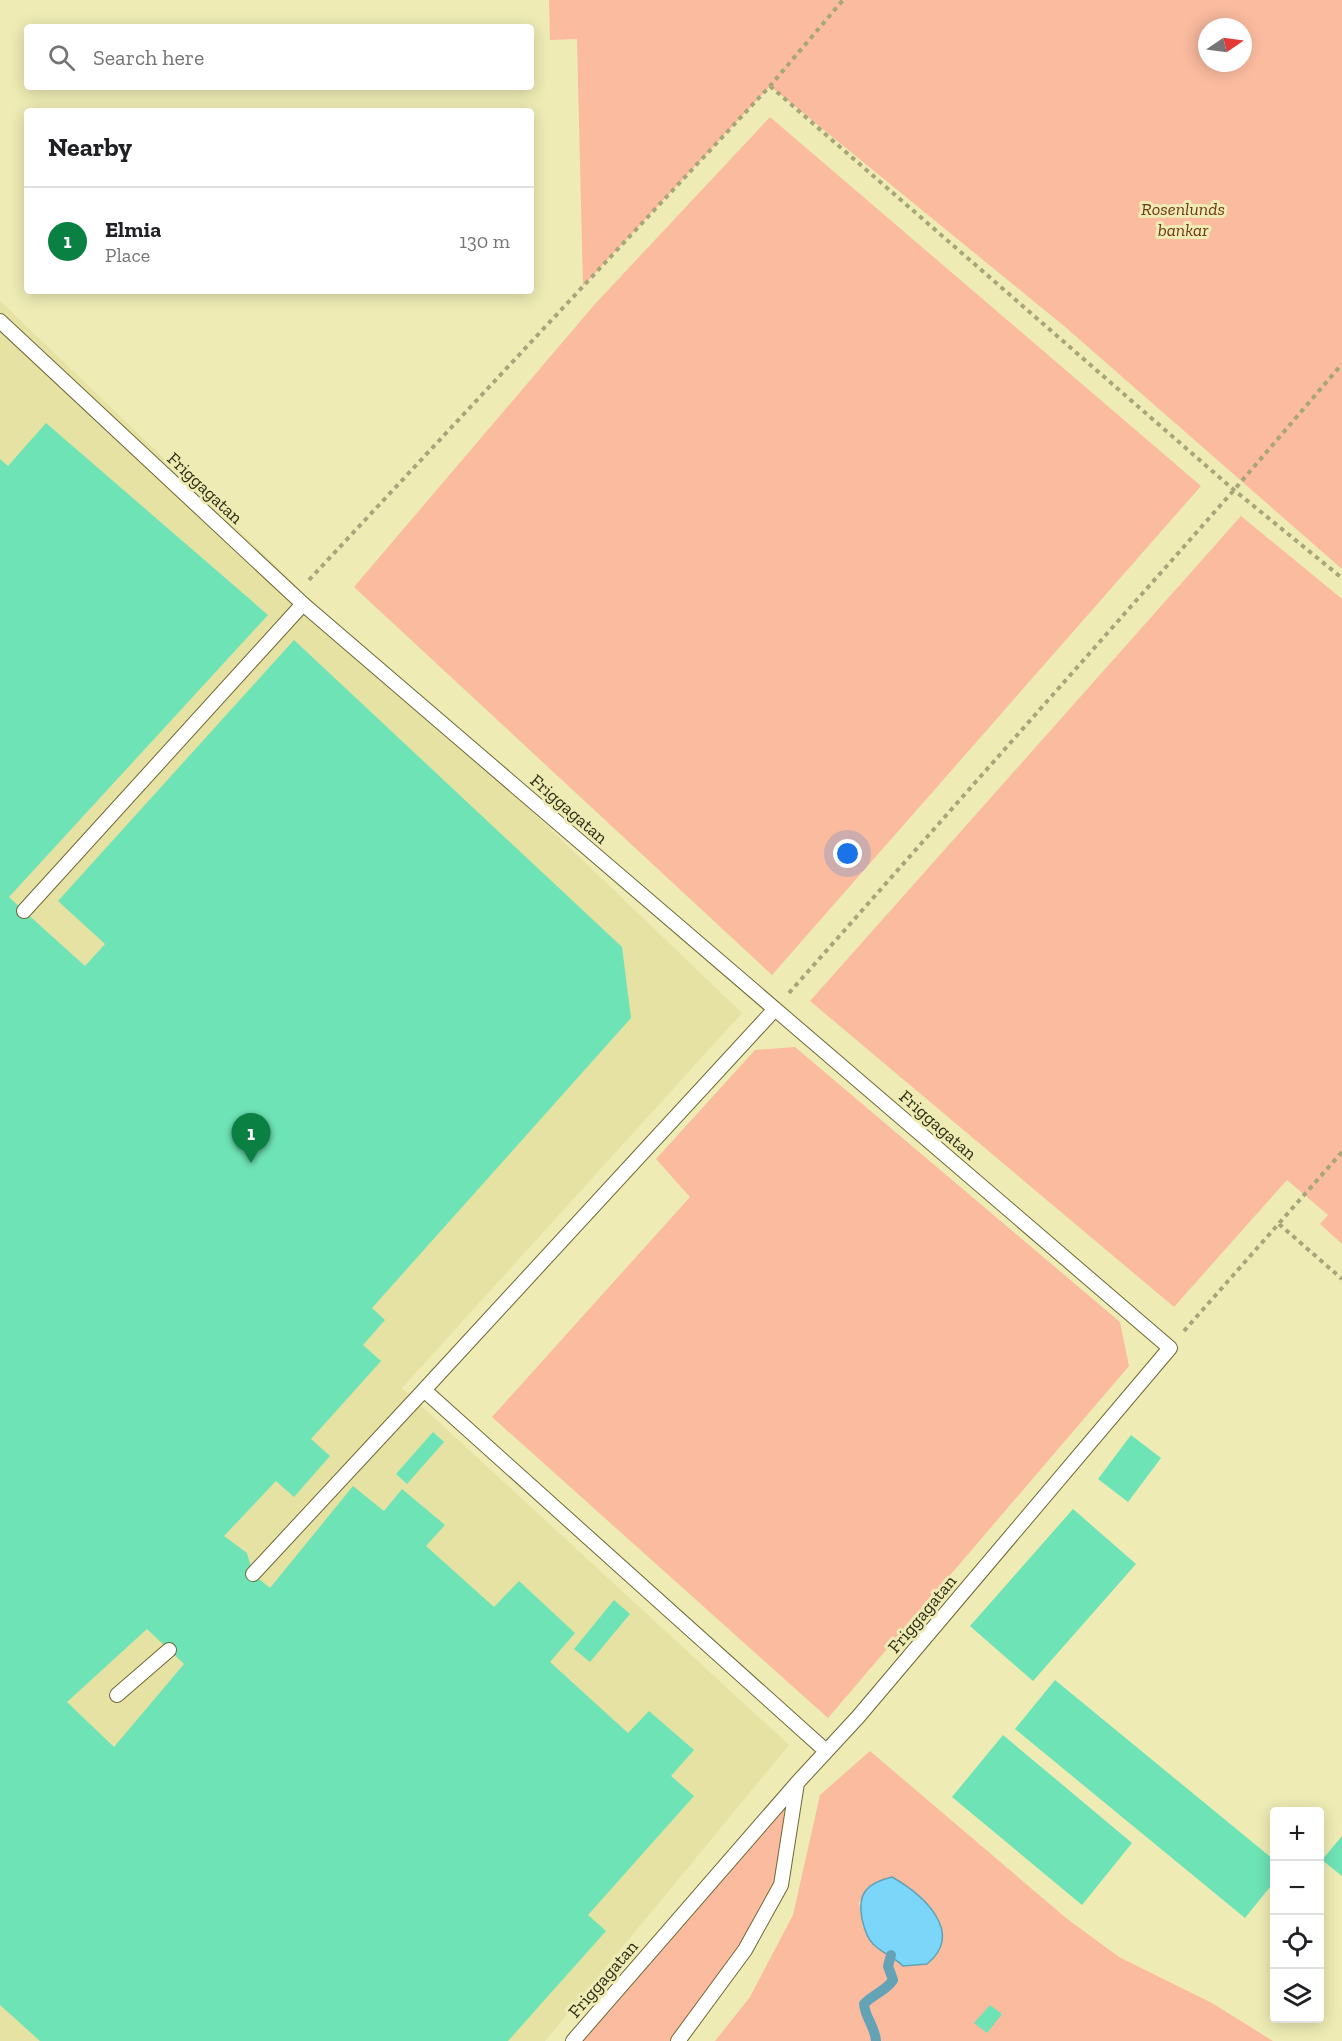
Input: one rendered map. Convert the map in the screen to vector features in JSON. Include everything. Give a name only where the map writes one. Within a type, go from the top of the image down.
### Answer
[{"type":"lane","name":"Friggagatan","points":[[0,321],[299,600],[1170,1348],[858,1718],[797,1783],[573,2041]]},
{"type":"lane","points":[[24,911],[299,600]]},
{"type":"lane","points":[[253,1574],[775,1009]]},
{"type":"lane","points":[[424,1390],[826,1751]]},
{"type":"lane","points":[[117,1695],[169,1650]]},
{"type":"lane","points":[[678,2041],[745,1950],[781,1885],[797,1783]]},
{"type":"path","points":[[299,600],[770,86],[843,0]]},
{"type":"path","points":[[770,86],[1234,490],[1342,578]]},
{"type":"path","points":[[775,1009],[1234,490],[1342,364]]},
{"type":"path","points":[[1170,1348],[1342,1152]]},
{"type":"path","points":[[1279,1224],[1342,1279]]},
{"type":"shaded area","points":[[0,301],[742,1013],[402,1388],[789,1745],[545,2041],[0,2041]]},
{"type":"green space","name":"Rosenlunds bankar","points":[[549,0],[1342,0],[1342,569],[1064,326],[770,86],[583,286],[577,39],[550,40]]},
{"type":"green space","points":[[770,117],[1201,486],[772,975],[354,587],[595,304]]},
{"type":"green space","points":[[1241,516],[1342,599],[1342,1244],[1320,1224],[1328,1215],[1287,1180],[1174,1307],[810,1001]]},
{"type":"green space","points":[[795,1047],[1120,1322],[1129,1366],[828,1718],[492,1417],[690,1197],[656,1159],[755,1050]]},
{"type":"green space","points":[[870,1751],[1066,1918],[1119,1957],[1212,2003],[1273,2041],[715,2041],[750,1997],[793,1915],[820,1795]],"holes":[[[892,1877],[915,1892],[941,1948],[926,1964],[903,1966],[863,1927],[859,1902]]]},
{"type":"green space","points":[[797,1783],[781,1885],[678,2041],[573,2041]]},
{"type":"water","points":[[892,1877],[916,1893],[927,1904],[941,1927],[942,1939],[938,1952],[927,1964],[903,1966],[873,1944],[866,1933],[861,1910],[863,1896],[866,1890],[876,1882]]},
{"type":"building","points":[[46,423],[268,615],[9,897],[85,966],[105,944],[58,901],[294,640],[622,947],[631,1018],[372,1308],[385,1320],[363,1345],[381,1361],[311,1439],[330,1456],[294,1497],[276,1481],[224,1536],[247,1553],[253,1574],[270,1588],[353,1486],[384,1511],[402,1489],[445,1525],[426,1546],[494,1607],[519,1581],[575,1633],[550,1662],[628,1733],[649,1711],[694,1750],[671,1776],[694,1796],[588,1915],[606,1931],[508,2041],[40,2041],[0,2005],[0,459],[8,466]],"holes":[[[147,1629],[184,1664],[114,1747],[67,1702]]]},
{"type":"building","points":[[433,1432],[444,1442],[407,1484],[396,1474]]},
{"type":"building","points":[[1131,1435],[1161,1458],[1128,1502],[1098,1479]]},
{"type":"building","points":[[1073,1509],[1136,1564],[1033,1681],[970,1626]]},
{"type":"building","points":[[614,1600],[630,1614],[590,1662],[574,1649]]},
{"type":"building","points":[[1055,1680],[1270,1857],[1270,1887],[1245,1918],[1015,1729]]},
{"type":"building","points":[[1003,1735],[1132,1843],[1082,1905],[952,1797]]},
{"type":"building","points":[[1342,1836],[1342,1876],[1324,1862],[1324,1858]]},
{"type":"building","points":[[990,2005],[1002,2014],[987,2033],[974,2023]]},
{"type":"waterway","points":[[876,2041],[864,2004],[893,1980],[888,1966],[891,1955]]},
{"type":"place","name":"Elmia","points":[[251,1163]]}]
